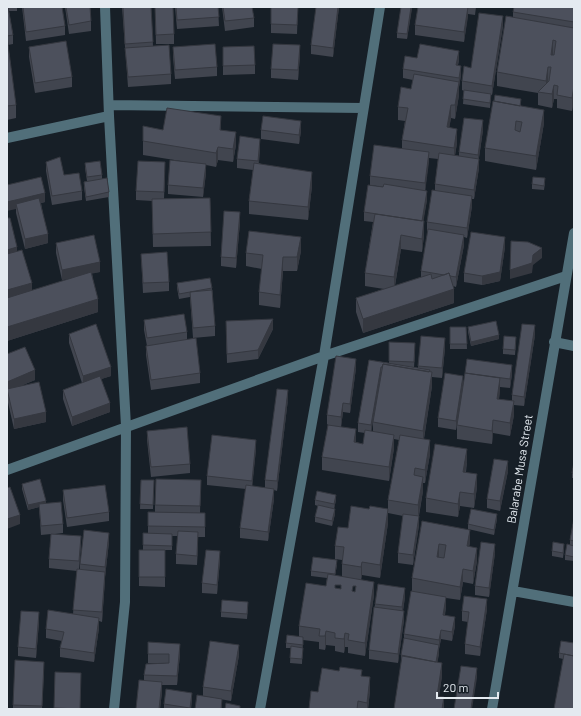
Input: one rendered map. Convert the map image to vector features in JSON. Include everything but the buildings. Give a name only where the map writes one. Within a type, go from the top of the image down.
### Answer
[{"type":"street","points":[[105,7],[109,116],[126,426],[125,602],[114,709]]},
{"type":"street","points":[[260,709],[324,356],[380,7]]},
{"type":"street","points":[[109,105],[363,108]]},
{"type":"street","points":[[7,138],[109,116]]},
{"type":"street","name":"Balarabe Musa Street","points":[[492,709],[554,342],[574,233]]},
{"type":"street","points":[[7,470],[324,356],[566,276]]},
{"type":"street","points":[[554,342],[574,346]]},
{"type":"street","points":[[513,591],[574,602]]}]
